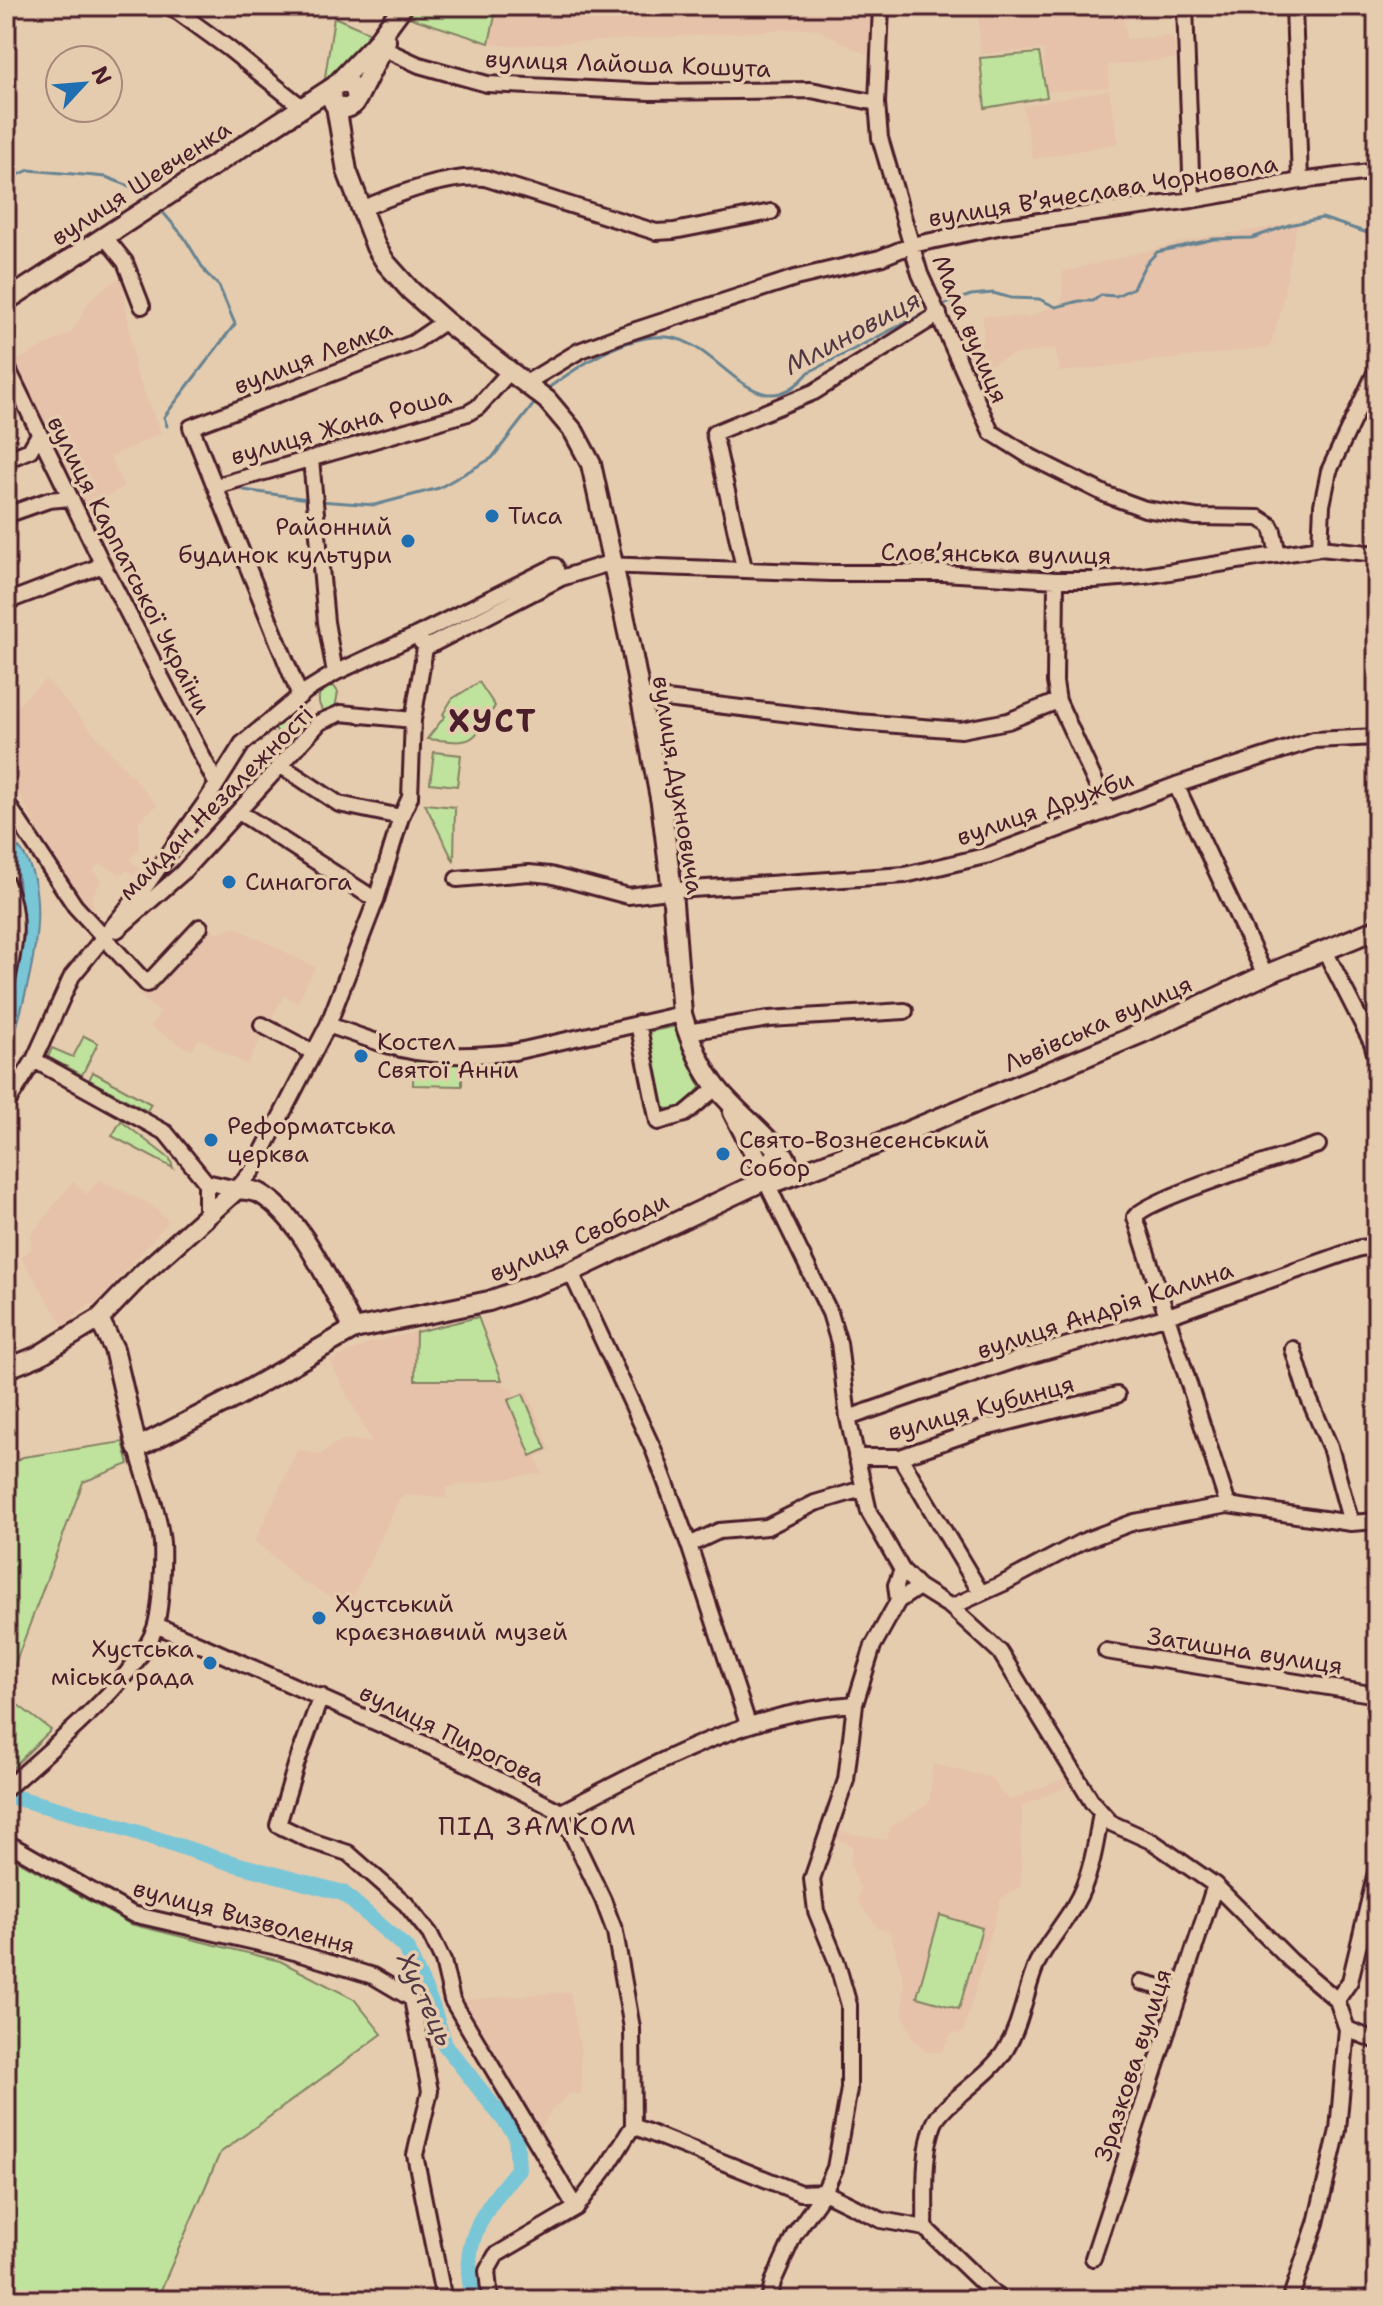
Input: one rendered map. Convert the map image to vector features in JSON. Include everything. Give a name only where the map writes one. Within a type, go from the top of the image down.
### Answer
[{"type":"main road","points":[[347,171],[350,124],[357,100],[400,8]]},
{"type":"main road","points":[[347,171],[336,95],[400,8]]},
{"type":"main road","name":"вулиця Шевченка","points":[[6,301],[303,108],[336,95],[347,108],[357,100]]},
{"type":"main road","name":"вулиця Духновича","points":[[347,171],[386,263],[411,291],[445,321],[536,391],[574,432],[591,464],[661,803],[685,1023]]},
{"type":"main road","name":"Львівська вулиця","points":[[776,1171],[836,1159],[875,1145],[1127,1040],[1265,975],[1377,929]]},
{"type":"main road","points":[[685,1023],[693,1049],[719,1090],[772,1143],[776,1171]]},
{"type":"main road","name":"вулиця Свободи","points":[[137,1448],[236,1397],[354,1329],[489,1301],[571,1272],[776,1171]]},
{"type":"main road","points":[[6,1369],[38,1356],[99,1319],[142,1274],[237,1189],[260,1193],[289,1219],[310,1249],[354,1329]]},
{"type":"main road","points":[[99,1319],[114,1349],[137,1448]]},
{"type":"street","points":[[170,6],[303,108]]},
{"type":"street","name":"Мала вулиця","points":[[881,6],[877,103],[880,138],[920,274],[987,426],[997,438],[1107,495],[1145,509],[1196,517],[1259,518],[1270,525],[1278,555]]},
{"type":"street","points":[[1185,6],[1192,200]]},
{"type":"street","points":[[1294,6],[1300,181]]},
{"type":"street","name":"вулиця Лайоша Кошута","points":[[382,48],[419,65],[487,84],[650,92],[811,90],[877,103]]},
{"type":"street","name":"вулиця Вʼячеслава Чорновола","points":[[536,391],[579,351],[767,287],[880,258],[912,245],[1003,226],[1377,171]]},
{"type":"street","points":[[361,209],[472,176],[656,232],[771,212]]},
{"type":"street","points":[[104,236],[125,262],[142,306]]},
{"type":"street","points":[[744,568],[714,433],[814,392],[939,314]]},
{"type":"street","name":"вулиця Лемка","points":[[216,486],[191,427],[413,343],[445,321]]},
{"type":"street","name":"вулиця Карпатської України","points":[[6,365],[38,436],[216,783]]},
{"type":"street","points":[[1320,548],[1322,505],[1329,471],[1377,369]]},
{"type":"street","name":"вулиця Жана Роша","points":[[216,486],[468,413],[478,407],[510,371]]},
{"type":"street","points":[[6,460],[30,450],[38,436]]},
{"type":"street","points":[[311,459],[326,622],[335,672]]},
{"type":"street","points":[[216,486],[298,691]]},
{"type":"street","points":[[6,507],[12,513],[49,500],[70,498]]},
{"type":"street","name":"Словʼянська вулиця","points":[[560,578],[613,565],[831,573],[943,573],[1056,580],[1144,576],[1320,548],[1377,554]]},
{"type":"street","points":[[6,602],[103,565]]},
{"type":"street","name":"майдан Незалежності","points":[[6,1105],[34,1060],[72,976],[148,883],[242,744],[298,691],[335,672],[421,642],[560,578]]},
{"type":"street","points":[[1056,580],[1055,682],[1058,701],[1108,810]]},
{"type":"street","points":[[34,1060],[166,1133],[206,1182],[237,1189],[261,1157],[328,1025],[376,900],[410,797],[413,720],[421,642]]},
{"type":"street","points":[[641,696],[858,722],[961,730],[1008,721],[1058,701]]},
{"type":"street","name":"майдан Незалежності","points":[[104,940],[143,909],[239,812],[320,722],[341,713],[413,720]]},
{"type":"street","name":"вулиця Дружби","points":[[457,879],[529,873],[550,875],[628,896],[905,875],[989,855],[1176,785],[1314,740],[1377,737]]},
{"type":"street","points":[[280,765],[339,804],[401,817]]},
{"type":"street","points":[[1176,785],[1265,975]]},
{"type":"street","points":[[6,802],[75,906],[147,984],[200,927]]},
{"type":"street","points":[[239,812],[376,900]]},
{"type":"street","points":[[6,883],[14,912],[16,936],[6,985]]},
{"type":"street","points":[[1324,949],[1372,1043],[1377,1060]]},
{"type":"street","points":[[328,1025],[400,1049],[475,1055],[514,1052],[638,1023],[905,1011]]},
{"type":"street","points":[[638,1023],[658,1122],[685,1114],[719,1090]]},
{"type":"street","points":[[262,1025],[307,1049]]},
{"type":"street","points":[[1228,1505],[1134,1222],[1135,1217],[1142,1208],[1318,1145]]},
{"type":"street","points":[[776,1171],[770,1190],[830,1313],[839,1343],[848,1418],[869,1512],[902,1570],[919,1587],[951,1607],[1000,1652],[1092,1802],[1111,1823],[1153,1842],[1215,1885],[1291,1961],[1337,2000],[1347,2029],[1338,2130],[1316,2223],[1290,2300]]},
{"type":"street","points":[[206,1182],[206,1218]]},
{"type":"street","name":"вулиця Андрія Калина","points":[[848,1418],[1016,1360],[1165,1317],[1360,1248],[1377,1246]]},
{"type":"street","points":[[571,1272],[654,1451],[689,1545],[748,1724]]},
{"type":"street","points":[[1293,1349],[1307,1394],[1330,1447],[1351,1523]]},
{"type":"street","name":"вулиця Кубинця","points":[[856,1457],[900,1457],[981,1429],[1117,1395]]},
{"type":"street","points":[[8,1787],[124,1677],[156,1625],[162,1541],[137,1448]]},
{"type":"street","points":[[900,1457],[981,1593]]},
{"type":"street","points":[[689,1545],[719,1531],[767,1527],[815,1503],[862,1489]]},
{"type":"street","points":[[951,1607],[1081,1542],[1134,1522],[1228,1505],[1351,1523],[1377,1521]]},
{"type":"street","points":[[898,1601],[896,1585],[902,1570]]},
{"type":"street","points":[[769,2300],[773,2282],[794,2235],[824,2192],[835,2168],[849,2089],[849,2005],[836,1960],[816,1911],[812,1879],[846,1780],[855,1704],[873,1646],[898,1601],[919,1587]]},
{"type":"street","name":"вулиця Пирогова","points":[[156,1625],[454,1757],[561,1812],[615,1932],[632,2028],[633,2126]]},
{"type":"street","name":"Затишна вулиця","points":[[1106,1651],[1377,1695]]},
{"type":"street","points":[[321,1696],[278,1825],[311,1841],[348,1853],[406,1904],[425,1927],[443,1961],[452,2000],[576,2208]]},
{"type":"street","points":[[561,1812],[697,1743],[748,1724],[819,1706],[855,1704]]},
{"type":"street","points":[[925,2228],[928,2159],[935,2122],[952,2103],[986,2075],[1006,2050],[1024,2011],[1037,1963],[1076,1903],[1092,1863],[1101,1812]]},
{"type":"street","name":"вулиця Визволення","points":[[6,1842],[132,1914],[281,1948],[373,1976],[412,1999],[430,2091],[415,2155],[444,2300]]},
{"type":"street","points":[[1337,2000],[1350,1981],[1377,1868]]},
{"type":"street","name":"Зразкова вулиця","points":[[1093,2258],[1215,1885]]},
{"type":"street","points":[[1141,1982],[1180,1992]]},
{"type":"street","points":[[1347,2029],[1377,2041]]},
{"type":"street","points":[[490,2300],[487,2271],[496,2255],[576,2208],[633,2126],[800,2193],[824,2192],[881,2220],[925,2228],[1000,2300]]},
{"type":"shaded area","points":[[494,6],[881,6],[879,61],[814,28],[511,46],[489,43],[497,8]]},
{"type":"shaded area","points":[[977,6],[1145,6],[1146,18],[1124,20],[1126,39],[1173,36],[1175,59],[1108,65],[1109,87],[1047,92],[1043,49],[981,54]]},
{"type":"shaded area","points":[[1109,90],[1119,143],[1033,159],[1023,106]]},
{"type":"shaded area","points":[[1297,223],[1280,314],[1270,347],[1060,372],[1055,348],[1012,355],[973,372],[965,346],[984,341],[983,316],[1029,317],[1062,302],[1063,272],[1199,238]]},
{"type":"shaded area","points":[[122,276],[135,370],[161,433],[110,457],[124,487],[85,508],[12,363],[72,332],[92,297]]},
{"type":"shaded area","points":[[46,679],[157,805],[139,821],[139,849],[130,859],[140,870],[134,876],[128,870],[120,874],[100,863],[93,871],[102,879],[92,897],[94,907],[84,912],[6,771],[6,705],[12,710]]},
{"type":"shaded area","points":[[197,919],[217,933],[235,927],[315,967],[297,1003],[284,995],[247,1065],[199,1038],[192,1051],[151,1027],[160,1012],[138,995],[143,987],[107,954],[115,946],[147,974]]},
{"type":"shaded area","points":[[100,1180],[148,1203],[169,1221],[95,1305],[89,1304],[64,1327],[21,1257],[31,1249],[31,1235],[73,1181],[86,1194]]},
{"type":"shaded area","points":[[478,1317],[502,1380],[501,1386],[506,1385],[515,1394],[527,1390],[550,1450],[536,1457],[542,1473],[447,1487],[446,1498],[406,1495],[399,1500],[348,1607],[300,1580],[255,1541],[298,1449],[320,1455],[346,1439],[372,1443],[330,1361],[369,1343]]},
{"type":"shaded area","points":[[933,1764],[992,1778],[1000,1792],[1010,1800],[1065,1778],[1068,1786],[1022,1806],[1021,1886],[1001,1898],[963,2033],[951,2034],[942,2052],[927,2052],[913,2039],[903,2015],[904,1981],[890,1932],[879,1929],[857,1900],[861,1890],[850,1863],[853,1845],[834,1839],[837,1831],[887,1840],[890,1827],[929,1804]]},
{"type":"shaded area","points":[[570,1992],[580,2046],[582,2095],[570,2094],[552,2109],[539,2132],[464,2000]]},
{"type":"green space","points":[[409,6],[497,7],[489,43],[402,15]]},
{"type":"green space","points":[[334,17],[373,34],[324,84]]},
{"type":"green space","points":[[1039,53],[1047,97],[985,108],[980,58]]},
{"type":"green space","points":[[331,682],[338,692],[335,708],[325,711],[320,706],[320,692]]},
{"type":"green space","points":[[479,682],[495,706],[475,736],[462,741],[427,739],[445,716],[443,714],[452,699]]},
{"type":"green space","points":[[297,708],[306,710],[309,723],[292,744],[278,748],[273,744],[277,732],[274,728]]},
{"type":"green space","points":[[434,752],[461,755],[457,786],[430,783]]},
{"type":"green space","points":[[425,804],[455,807],[454,862]]},
{"type":"green space","points":[[678,1026],[700,1088],[680,1110],[662,1108],[647,1032]]},
{"type":"green space","points":[[84,1036],[98,1043],[82,1075],[48,1057],[52,1048],[73,1057]]},
{"type":"green space","points":[[414,1060],[462,1062],[462,1086],[413,1085]]},
{"type":"green space","points":[[93,1072],[151,1104],[147,1111],[89,1080]]},
{"type":"green space","points":[[121,1121],[170,1159],[173,1168],[112,1136]]},
{"type":"green space","points":[[478,1317],[502,1380],[415,1380],[416,1332]]},
{"type":"green space","points":[[523,1394],[546,1449],[531,1456],[508,1400]]},
{"type":"green space","points":[[123,1442],[129,1464],[83,1482],[6,1688],[6,1468],[23,1457]]},
{"type":"green space","points":[[6,1696],[51,1730],[6,1774]]},
{"type":"green space","points":[[6,1854],[130,1924],[280,1961],[354,1999],[382,2034],[220,2153],[160,2292],[150,2300],[6,2300]]},
{"type":"green space","points":[[940,1915],[982,1928],[959,2009],[917,1997]]},
{"type":"water","points":[[6,835],[23,853],[33,874],[37,927],[27,986],[6,1063],[6,1016],[20,957],[21,924],[18,878],[6,850]]},
{"type":"waterway","name":"Млиновиця","points":[[6,174],[16,176],[29,170],[106,177],[142,191],[149,199]]},
{"type":"waterway","name":"Млиновиця","points":[[161,210],[184,237],[206,273],[219,286],[235,324],[164,417],[167,426]]},
{"type":"waterway","name":"Млиновиця","points":[[940,306],[971,295],[993,293],[1011,298],[1039,299],[1056,307],[1093,301],[1101,295],[1116,296],[1133,288],[1145,265],[1157,252],[1214,239],[1252,238],[1322,218],[1377,236]]},
{"type":"waterway","name":"Млиновиця","points":[[544,391],[618,346],[651,337],[667,337],[686,342],[738,380],[755,390],[772,394],[790,389],[809,372],[930,310]]},
{"type":"waterway","name":"Млиновиця","points":[[319,501],[375,505],[439,488],[492,458],[537,400]]},
{"type":"waterway","name":"Млиновиця","points":[[244,490],[308,499]]},
{"type":"waterway","name":"Хустець","points":[[6,1795],[343,1893],[406,1948],[431,2003],[445,2045],[516,2135],[518,2169],[485,2213],[471,2244],[470,2280],[474,2300]]},
{"type":"place","name":"Тиса","points":[[492,516]]},
{"type":"place","name":"Районний будинок культури","points":[[408,541]]},
{"type":"place","name":"Синагога","points":[[229,882]]},
{"type":"place","name":"Костел Святої Анни","points":[[361,1056]]},
{"type":"place","name":"Реформатська церква","points":[[211,1140]]},
{"type":"place","name":"Свято-Вознесенський Собор","points":[[723,1154]]},
{"type":"place","name":"Хустський краєзнавчий музей","points":[[319,1618]]},
{"type":"place","name":"Хустська міська рада","points":[[210,1663]]},
{"type":"district","name":"ХУСТ","points":[[493,720]]},
{"type":"district","name":"ПІД ЗАМКОМ","points":[[538,1825]]}]
